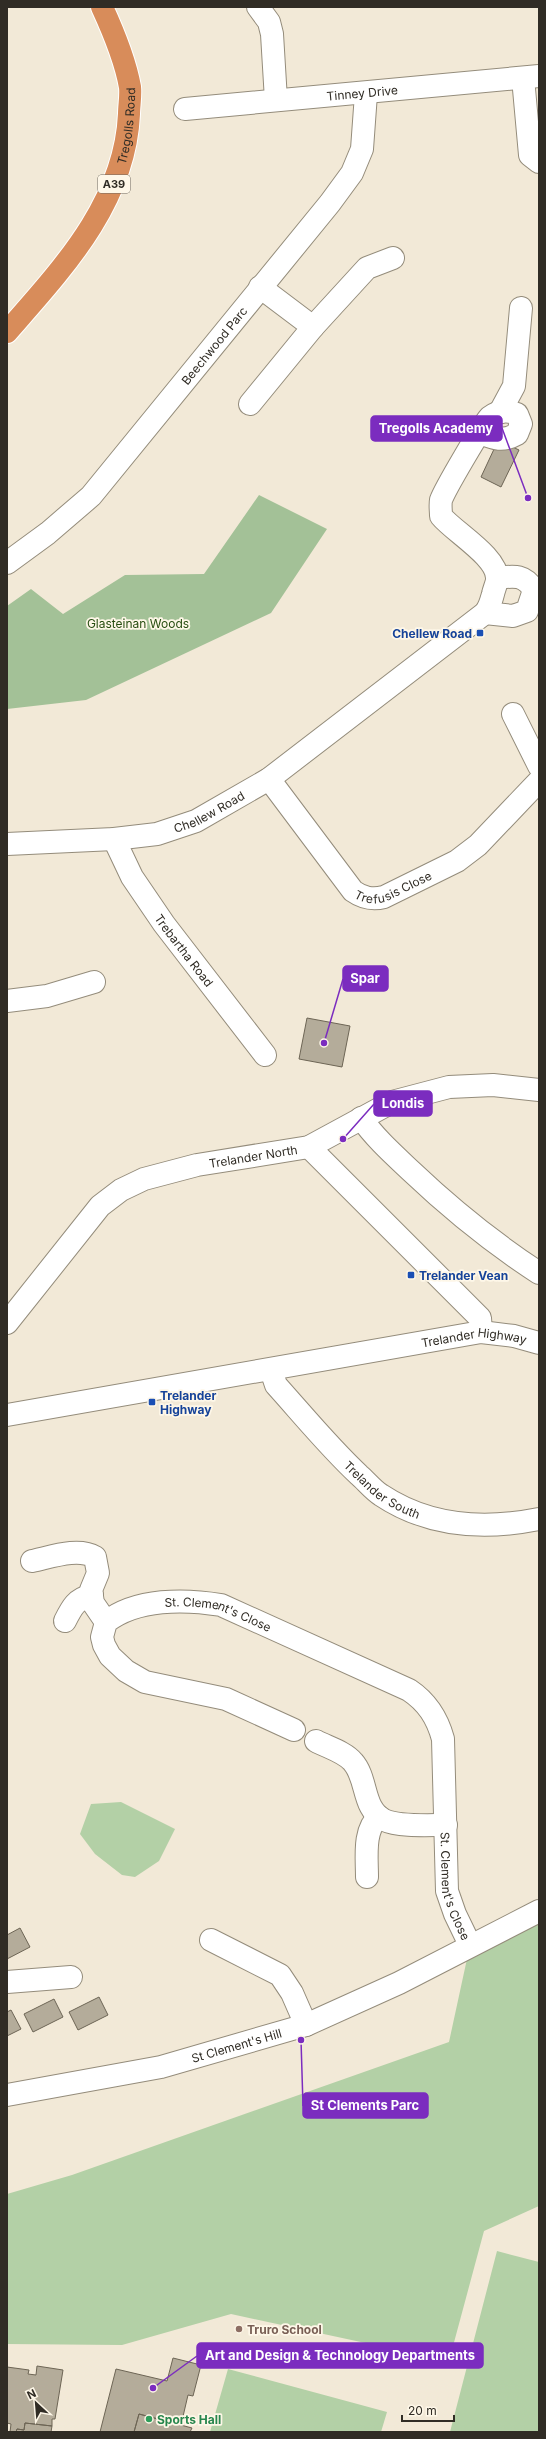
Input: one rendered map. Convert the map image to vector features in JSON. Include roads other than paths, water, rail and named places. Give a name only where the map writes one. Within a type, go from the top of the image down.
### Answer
[{"type":"highway","name":"Tregolls Road","points":[[7,332],[46,287],[87,235],[110,195],[120,168],[128,132],[130,89],[124,59],[102,7]]},
{"type":"street","points":[[258,7],[269,22],[272,34],[276,100]]},
{"type":"street","points":[[531,77],[530,155],[539,162]]},
{"type":"street","name":"Tinney Drive","points":[[185,109],[276,100],[366,94],[531,77]]},
{"type":"street","name":"Beechwood Parc","points":[[7,563],[48,533],[91,496],[352,174],[362,150],[366,94]]},
{"type":"street","points":[[250,404],[313,327],[366,268],[393,258]]},
{"type":"street","points":[[260,287],[313,327]]},
{"type":"street","points":[[485,613],[514,616],[527,611],[534,590],[528,580],[517,576],[497,578],[487,558],[471,543],[449,527],[441,516],[441,501],[490,417],[500,412],[514,386],[521,308]]},
{"type":"street","name":"Chellew Road","points":[[7,844],[114,839],[157,834],[196,821],[269,779],[485,613],[489,608],[497,578]]},
{"type":"street","points":[[512,714],[539,766]]},
{"type":"street","name":"Trefusis Close","points":[[269,779],[353,892],[367,898],[375,899],[384,897],[462,857],[478,845],[539,781]]},
{"type":"street","name":"Trebartha Road","points":[[114,839],[132,877],[164,924],[264,1055]]},
{"type":"street","points":[[7,1001],[47,996],[94,982]]},
{"type":"street","points":[[309,1147],[392,1102],[449,1087],[493,1085],[539,1090]]},
{"type":"street","points":[[361,1118],[372,1134],[439,1198],[503,1250],[539,1273]]},
{"type":"street","name":"Trelander North","points":[[7,1323],[100,1206],[121,1190],[144,1179],[197,1165],[309,1147],[480,1318],[481,1332]]},
{"type":"street","name":"Trelander Highway","points":[[7,1415],[271,1370],[481,1332],[514,1336],[539,1343]]},
{"type":"street","name":"Trelander South","points":[[271,1370],[276,1385],[348,1465],[380,1494],[396,1504],[432,1519],[469,1526],[507,1525],[539,1519]]},
{"type":"street","points":[[32,1561],[66,1554],[88,1553],[95,1557],[98,1573],[91,1590],[94,1603],[106,1622],[102,1637],[104,1645],[110,1656],[126,1671],[145,1682],[226,1699],[294,1730]]},
{"type":"street","points":[[65,1621],[80,1598],[92,1595]]},
{"type":"street","name":"St. Clement's Close","points":[[106,1622],[122,1612],[156,1604],[189,1601],[222,1605],[409,1690],[419,1697],[431,1710],[443,1739],[447,1891],[470,1946]]},
{"type":"street","points":[[316,1740],[354,1762],[360,1774],[369,1805],[379,1817],[373,1822],[369,1832],[367,1876]]},
{"type":"street","name":"St. Clement's Close","points":[[379,1817],[392,1823],[446,1825]]},
{"type":"street","name":"St Clement's Hill","points":[[7,2095],[161,2067],[306,2025],[399,1983],[539,1911]]},
{"type":"street","points":[[211,1940],[280,1975],[292,1993],[306,2025]]},
{"type":"street","points":[[7,1982],[71,1977]]},
{"type":"place","name":"Tregolls Academy","points":[[528,498]]},
{"type":"place","name":"Chellew Road","points":[[480,633]]},
{"type":"place","name":"Spar","points":[[324,1043]]},
{"type":"place","name":"Londis","points":[[343,1139]]},
{"type":"place","name":"Trelander Vean","points":[[411,1275]]},
{"type":"place","name":"Trelander Highway","points":[[152,1402]]},
{"type":"place","name":"St Clements Parc","points":[[301,2040]]},
{"type":"place","name":"Truro School","points":[[239,2329]]},
{"type":"place","name":"Art and Design & Technology Departments","points":[[153,2388]]},
{"type":"place","name":"Sports Hall","points":[[149,2419]]},
{"type":"park label","name":"Glasteinan Woods","points":[[138,623]]}]
